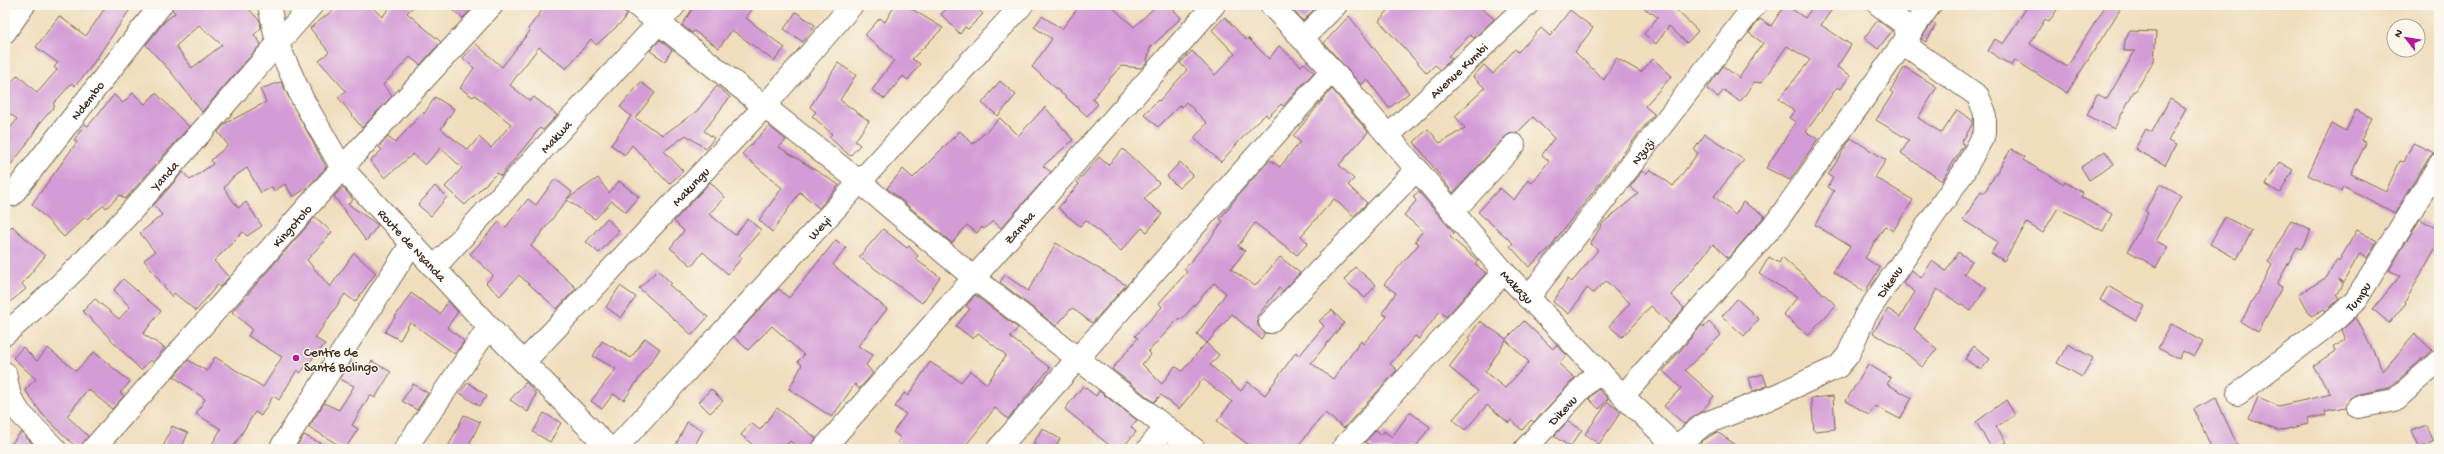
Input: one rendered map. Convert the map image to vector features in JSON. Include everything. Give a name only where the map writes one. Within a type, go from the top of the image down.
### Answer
[{"type":"street","points":[[5,32],[24,5]]},
{"type":"street","name":"Ndembo","points":[[12,195],[161,5]]},
{"type":"street","name":"Route de Nsanda","points":[[269,5],[277,43],[303,100],[342,168],[489,327],[610,449]]},
{"type":"street","name":"Yanda","points":[[5,334],[30,313],[114,230],[312,5]]},
{"type":"street","name":"Kingotolo","points":[[93,449],[342,168],[492,5]]},
{"type":"street","points":[[636,5],[658,24],[860,182],[974,278],[1194,449]]},
{"type":"street","name":"Makwa","points":[[435,267],[675,5]]},
{"type":"street","name":"Makungu","points":[[524,362],[764,107],[852,5]]},
{"type":"street","name":"Weyi","points":[[614,449],[1022,5]]},
{"type":"street","name":"Zamba","points":[[824,449],[1214,5]]},
{"type":"street","name":"Makazu","points":[[1270,5],[1332,70],[1389,135],[1504,272],[1623,396],[1656,428]]},
{"type":"street","points":[[1302,39],[1336,5]]},
{"type":"street","name":"Avenue Kumbi","points":[[1389,135],[1527,5]]},
{"type":"street","name":"Nzuzi","points":[[1528,298],[1755,5]]},
{"type":"street","points":[[1879,5],[1904,24],[1908,36]]},
{"type":"street","points":[[1623,396],[1778,221],[1930,5]]},
{"type":"street","name":"Dikevu","points":[[1656,428],[1676,447],[1704,424],[1822,376],[1838,367],[1848,355],[1865,316],[1964,173],[1985,133],[1985,113],[1978,96],[1911,49],[1908,36]]},
{"type":"street","points":[[998,449],[1079,359],[1332,70]]},
{"type":"street","points":[[1453,212],[1514,145]]},
{"type":"street","name":"Tumpu","points":[[2238,394],[2336,319],[2356,300],[2439,165]]},
{"type":"street","points":[[1270,322],[1417,169]]},
{"type":"street","points":[[280,449],[412,243]]},
{"type":"street","points":[[1342,449],[1504,272]]},
{"type":"street","points":[[405,449],[489,327]]},
{"type":"street","points":[[2358,407],[2395,400],[2439,361]]},
{"type":"street","name":"Dikevu","points":[[1525,449],[1599,370]]},
{"type":"street","points":[[5,373],[10,397],[20,413],[55,449]]},
{"type":"street","points":[[1148,449],[1166,428]]},
{"type":"building","points":[[107,5],[133,5],[88,71],[75,86],[72,83],[53,104],[55,106],[40,123],[24,148],[5,172],[5,136],[17,119],[5,110],[5,89],[18,75],[37,93],[57,70],[54,67],[58,63],[36,47],[59,16],[86,36]]},
{"type":"building","points":[[173,5],[245,5],[260,21],[261,28],[254,35],[261,44],[202,112],[171,72],[146,45],[164,22],[175,13],[172,9]],"holes":[[[199,25],[222,45],[192,68],[176,46]]]},
{"type":"building","points":[[340,5],[370,5],[382,17],[392,5],[415,5],[407,13],[441,42],[420,65],[410,57],[383,85],[392,96],[362,128],[338,97],[346,91],[319,61],[329,52],[310,28]]},
{"type":"building","points":[[446,5],[475,5],[463,18]]},
{"type":"building","points":[[546,5],[617,5],[627,14],[623,21],[596,45],[591,39],[566,69],[539,47],[510,85],[530,101],[534,97],[557,115],[543,130],[540,128],[501,176],[497,173],[465,205],[445,187],[462,168],[441,148],[425,165],[413,154],[385,178],[370,161],[382,150],[379,147],[388,137],[395,143],[423,112],[424,114],[435,97],[454,109],[441,129],[468,150],[479,137],[491,148],[511,124],[475,95],[473,97],[460,88],[474,68],[463,58],[476,44],[502,67],[530,31],[528,29]]},
{"type":"building","points":[[695,5],[755,5],[746,18],[785,48],[774,61],[732,30],[719,48],[694,31],[692,33],[682,25]]},
{"type":"building","points":[[895,5],[905,5],[943,28],[912,59],[920,64],[908,80],[903,76],[885,99],[872,90],[894,60],[865,35],[880,18],[885,22]]},
{"type":"building","points":[[951,5],[974,5],[983,14],[968,29],[965,27],[960,34],[941,14]]},
{"type":"building","points":[[1080,5],[1110,5],[1134,27],[1157,5],[1169,5],[1181,18],[1150,48],[1147,62],[1141,68],[1121,66],[1092,99],[1098,104],[1087,116],[1032,67],[1052,39],[1034,27],[1042,16],[1062,29]]},
{"type":"building","points":[[1288,5],[1318,5],[1303,21]]},
{"type":"building","points":[[1393,5],[1478,5],[1494,19],[1474,38],[1470,35],[1448,56],[1452,59],[1440,69],[1435,65],[1427,73],[1379,21]]},
{"type":"building","points":[[1639,5],[1671,5],[1698,31],[1687,43],[1669,26],[1656,44],[1644,34],[1658,17]]},
{"type":"building","points":[[1785,5],[1805,18],[1814,5],[1835,5],[1821,25],[1851,45],[1837,67],[1850,75],[1841,89],[1837,87],[1806,132],[1818,139],[1790,180],[1766,168],[1796,122],[1789,118],[1794,111],[1779,99],[1810,60],[1787,46],[1761,83],[1754,82],[1740,102],[1724,90],[1718,97],[1707,89],[1723,66],[1739,78],[1763,43],[1749,33],[1760,19],[1771,26]]},
{"type":"building","points":[[2023,5],[2060,5],[2049,22],[2045,19],[2030,44],[2067,67],[2106,5],[2123,5],[2067,93],[2015,60],[2012,66],[1988,51],[1995,39],[2003,44],[2027,7]]},
{"type":"building","points":[[1570,10],[1593,28],[1575,52],[1604,80],[1616,58],[1641,72],[1653,59],[1672,76],[1645,106],[1654,114],[1552,246],[1529,267],[1510,246],[1513,243],[1478,212],[1500,188],[1514,200],[1528,180],[1532,183],[1549,161],[1542,155],[1554,138],[1533,117],[1517,133],[1511,133],[1505,137],[1453,193],[1414,142],[1428,129],[1440,143],[1465,128],[1455,116],[1485,88],[1473,77],[1484,65],[1493,74],[1515,49],[1518,52],[1541,28],[1550,36]]},
{"type":"building","points":[[796,12],[815,25],[803,42],[784,29]]},
{"type":"building","points":[[1349,16],[1409,93],[1389,108],[1367,79],[1361,85],[1324,43]]},
{"type":"building","points":[[1225,17],[1246,40],[1248,38],[1269,59],[1279,46],[1301,66],[1304,63],[1314,72],[1283,106],[1281,104],[1268,117],[1266,114],[1251,128],[1221,162],[1194,138],[1207,123],[1186,102],[1182,107],[1180,105],[1158,127],[1144,114],[1158,100],[1159,101],[1187,70],[1180,63],[1192,51],[1215,75],[1235,54],[1212,30]]},
{"type":"building","points":[[1878,20],[1892,31],[1878,49],[1864,38]]},
{"type":"building","points":[[1932,23],[1936,25],[1926,42],[1921,39]]},
{"type":"building","points":[[2130,31],[2156,32],[2154,61],[2135,92],[2134,91],[2114,129],[2087,115],[2097,94],[2107,99],[2135,51],[2124,51],[2125,41]]},
{"type":"building","points":[[660,40],[672,50],[665,61],[650,51]]},
{"type":"building","points":[[838,63],[856,75],[840,100],[869,121],[855,141],[860,145],[850,156],[829,137],[832,134],[812,116],[816,112],[810,107]]},
{"type":"building","points":[[1905,67],[1937,87],[1918,118],[1942,133],[1957,110],[1972,120],[1972,125],[1961,143],[1964,144],[1942,181],[1901,153],[1909,140],[1876,120],[1893,93],[1890,91]]},
{"type":"building","points":[[1000,81],[1016,95],[998,116],[982,103]]},
{"type":"building","points":[[281,82],[326,167],[308,187],[293,197],[285,184],[274,191],[272,187],[261,193],[247,168],[232,178],[224,188],[238,208],[246,202],[262,226],[247,236],[243,232],[214,261],[229,277],[220,287],[217,285],[196,311],[174,293],[172,297],[144,260],[155,252],[140,233],[162,215],[154,205],[183,172],[190,180],[213,164],[211,160],[228,145],[218,132],[226,123],[266,102],[260,89]]},
{"type":"building","points":[[641,82],[655,93],[635,118],[663,135],[697,111],[717,86],[730,97],[704,131],[714,138],[706,149],[686,135],[664,151],[683,171],[669,184],[632,145],[625,155],[611,145],[631,116],[620,107]]},
{"type":"building","points":[[1332,89],[1368,132],[1339,165],[1354,179],[1348,185],[1367,203],[1354,216],[1334,199],[1301,236],[1308,243],[1297,255],[1255,223],[1238,246],[1245,251],[1231,269],[1255,286],[1280,257],[1300,273],[1283,291],[1279,288],[1257,317],[1258,326],[1265,333],[1261,339],[1232,314],[1207,343],[1197,334],[1226,293],[1214,283],[1181,320],[1179,318],[1148,352],[1151,354],[1142,364],[1162,384],[1175,366],[1182,371],[1206,343],[1219,355],[1210,365],[1241,391],[1248,382],[1265,395],[1296,352],[1299,356],[1324,326],[1319,321],[1332,310],[1344,323],[1311,363],[1333,379],[1361,341],[1363,344],[1387,317],[1382,313],[1396,293],[1384,284],[1419,244],[1415,241],[1423,231],[1404,215],[1416,201],[1413,196],[1419,192],[1454,233],[1450,237],[1478,261],[1475,264],[1486,273],[1446,317],[1440,311],[1419,339],[1415,336],[1390,364],[1397,370],[1344,428],[1325,413],[1295,449],[1254,449],[1217,421],[1232,402],[1203,379],[1179,409],[1161,395],[1154,402],[1112,369],[1138,338],[1135,336],[1162,307],[1159,303],[1187,272],[1184,269],[1210,239],[1223,221],[1220,219],[1240,193],[1270,160],[1280,167],[1300,142],[1293,136]]},
{"type":"building","points":[[133,93],[145,104],[156,93],[189,127],[125,199],[120,195],[106,208],[104,205],[87,219],[85,217],[64,237],[32,204],[77,142],[74,140],[85,124],[88,126],[114,95],[123,103]]},
{"type":"building","points":[[2170,99],[2186,108],[2168,141],[2176,145],[2165,165],[2135,149],[2146,129],[2152,132]]},
{"type":"building","points":[[1045,107],[1073,140],[1043,166],[1051,172],[1001,228],[993,221],[984,229],[982,227],[977,233],[967,225],[952,243],[887,188],[903,169],[913,178],[960,131],[973,144],[1000,118],[1018,136]]},
{"type":"building","points":[[2356,110],[2372,118],[2361,140],[2366,143],[2351,174],[2386,191],[2400,161],[2404,162],[2413,143],[2435,153],[2428,158],[2395,213],[2343,186],[2341,191],[2308,175],[2332,124],[2346,131]]},
{"type":"building","points":[[769,126],[786,140],[779,147],[839,185],[819,208],[800,192],[772,232],[759,220],[782,188],[742,154]]},
{"type":"building","points":[[1705,134],[1744,160],[1714,196],[1735,215],[1743,202],[1765,216],[1728,258],[1713,244],[1671,295],[1684,308],[1670,324],[1651,306],[1622,337],[1609,326],[1630,303],[1606,281],[1593,293],[1587,288],[1569,314],[1553,302],[1568,279],[1572,282],[1598,250],[1590,244],[1603,223],[1638,194],[1630,187],[1642,171],[1646,174],[1650,169],[1673,186],[1698,153],[1694,150]]},
{"type":"building","points":[[1851,138],[1886,160],[1875,177],[1913,200],[1893,231],[1885,226],[1865,258],[1880,268],[1865,292],[1833,272],[1850,246],[1815,225],[1834,191],[1828,187],[1833,178],[1828,175]]},
{"type":"building","points":[[1123,149],[1159,183],[1144,199],[1162,214],[1147,232],[1142,228],[1121,251],[1086,220],[1080,226],[1058,208],[1079,184],[1077,182],[1099,157],[1108,165]]},
{"type":"building","points":[[2011,149],[2025,157],[2023,160],[2064,184],[2065,182],[2083,193],[2081,197],[2112,214],[2103,231],[2058,208],[2043,233],[2027,223],[2004,261],[1991,253],[1998,242],[1963,220],[1981,191],[1984,193]]},
{"type":"building","points":[[2105,151],[2114,164],[2089,180],[2081,167]]},
{"type":"building","points":[[1180,162],[1193,175],[1179,188],[1167,176]]},
{"type":"building","points":[[2279,162],[2293,170],[2280,193],[2266,185]]},
{"type":"building","points":[[598,178],[609,193],[619,181],[639,197],[626,212],[612,201],[595,219],[567,200],[531,246],[576,288],[557,309],[519,275],[500,296],[486,283],[493,275],[470,254],[499,222],[506,227],[528,199],[536,205],[555,179],[572,192],[567,199]]},
{"type":"building","points":[[710,182],[725,197],[709,214],[735,235],[748,219],[761,230],[739,255],[742,258],[728,274],[703,252],[692,266],[670,248],[684,231],[674,221]]},
{"type":"building","points":[[2160,184],[2181,196],[2156,241],[2168,247],[2156,267],[2128,251],[2148,213],[2145,211]]},
{"type":"building","points":[[435,186],[447,197],[431,216],[418,205]]},
{"type":"building","points":[[343,187],[353,200],[348,204],[378,225],[366,241],[334,196]]},
{"type":"building","points":[[315,217],[332,232],[307,260],[330,287],[354,253],[376,273],[355,302],[345,294],[315,338],[325,344],[300,373],[297,370],[279,400],[273,396],[261,416],[255,412],[232,449],[209,449],[221,429],[196,414],[205,399],[174,377],[188,360],[207,371],[215,357],[263,387],[282,357],[248,336],[252,329],[232,312]]},
{"type":"building","points":[[2225,217],[2252,231],[2237,259],[2210,244]]},
{"type":"building","points":[[607,218],[619,231],[599,253],[586,242]]},
{"type":"building","points":[[2420,219],[2439,230],[2439,242],[2405,302],[2406,303],[2389,323],[2373,309],[2400,276],[2389,270]]},
{"type":"building","points":[[2291,220],[2311,230],[2301,249],[2297,247],[2277,284],[2282,287],[2258,332],[2241,322],[2272,265],[2268,262]]},
{"type":"building","points":[[12,226],[45,256],[22,284],[26,289],[5,306],[5,235]]},
{"type":"building","points":[[883,229],[907,248],[909,246],[918,256],[915,259],[940,277],[922,303],[859,257]]},
{"type":"building","points":[[2357,230],[2377,241],[2367,258],[2360,253],[2343,283],[2339,279],[2342,285],[2336,295],[2339,299],[2326,311],[2324,309],[2311,316],[2299,294],[2327,277],[2337,259],[2339,261]]},
{"type":"building","points":[[836,240],[846,248],[833,265],[887,309],[858,346],[873,355],[866,365],[873,373],[859,389],[855,384],[832,417],[789,389],[802,365],[798,361],[804,355],[772,326],[748,350],[734,337],[779,289],[789,298]]},
{"type":"building","points":[[1056,243],[1126,285],[1092,323],[1072,308],[1056,326],[1000,282],[1005,275],[1028,291]]},
{"type":"building","points":[[1958,252],[1972,261],[1964,274],[1986,288],[1971,311],[1937,289],[1914,329],[1937,349],[1922,367],[1901,349],[1873,333],[1888,309],[1900,317],[1915,292],[1903,283],[1912,270],[1921,278],[1932,261],[1946,271]]},
{"type":"building","points":[[1769,257],[1779,263],[1782,257],[1836,305],[1808,336],[1783,314],[1798,297],[1759,274]]},
{"type":"building","points":[[1355,267],[1376,285],[1365,298],[1344,280]]},
{"type":"building","points":[[658,270],[671,283],[669,285],[708,317],[692,335],[639,288]]},
{"type":"building","points":[[123,279],[161,311],[143,334],[165,348],[153,362],[150,360],[141,370],[83,311],[95,299],[119,319],[130,307],[114,290]]},
{"type":"building","points":[[620,286],[636,297],[621,318],[606,307]]},
{"type":"building","points":[[2108,286],[2145,306],[2136,321],[2100,300]]},
{"type":"building","points":[[411,293],[440,314],[448,301],[458,312],[447,327],[464,341],[455,354],[410,322],[400,340],[385,332]]},
{"type":"building","points":[[975,295],[1018,328],[1010,337],[1050,368],[1008,419],[995,408],[963,449],[892,449],[901,438],[893,432],[906,414],[895,407],[904,393],[908,396],[930,362],[961,382],[970,371],[987,384],[1006,355],[978,333],[973,339],[956,326],[970,309],[966,306]]},
{"type":"building","points":[[1737,299],[1759,319],[1744,336],[1722,316]]},
{"type":"building","points":[[2356,317],[2383,371],[2415,334],[2432,350],[2389,388],[2355,395],[2350,398],[2346,407],[2325,411],[2326,415],[2307,419],[2308,424],[2279,431],[2249,419],[2258,397],[2279,406],[2331,394],[2313,366],[2335,351],[2333,347],[2346,340],[2342,330]]},
{"type":"building","points":[[1480,321],[1506,339],[1524,321],[1553,349],[1556,345],[1567,355],[1559,364],[1575,378],[1534,422],[1531,420],[1522,430],[1511,420],[1509,423],[1487,405],[1465,430],[1453,419],[1478,391],[1449,367],[1470,340],[1468,338]],"holes":[[[1506,340],[1529,362],[1505,388],[1485,372]]]},
{"type":"building","points":[[1709,322],[1721,335],[1685,370],[1714,396],[1702,411],[1684,424],[1664,406],[1681,388],[1663,371],[1702,325],[1704,327]]},
{"type":"building","points":[[2171,324],[2203,342],[2194,357],[2183,351],[2179,359],[2158,348]]},
{"type":"building","points":[[645,338],[660,349],[624,400],[613,394],[602,409],[591,401],[616,369],[593,356],[602,341],[631,358]]},
{"type":"building","points":[[2068,344],[2093,358],[2082,377],[2057,363]]},
{"type":"building","points":[[1974,346],[1990,359],[1981,370],[1965,359]]},
{"type":"building","points":[[23,347],[37,361],[48,348],[76,371],[94,352],[130,382],[120,393],[124,396],[112,409],[88,389],[67,416],[88,436],[81,449],[78,449],[42,414],[25,390],[36,379],[13,358]]},
{"type":"building","points":[[372,361],[391,372],[375,398],[370,395],[352,425],[358,429],[345,449],[309,427],[324,403],[339,410],[354,386],[340,379],[351,362],[366,370]]},
{"type":"building","points":[[1868,364],[1891,378],[1887,384],[1912,398],[1900,419],[1875,406],[1869,415],[1846,401]]},
{"type":"building","points":[[1763,374],[1767,386],[1753,391],[1749,378]]},
{"type":"building","points":[[468,382],[487,396],[479,406],[460,393]]},
{"type":"building","points":[[526,382],[536,394],[528,412],[510,400]]},
{"type":"building","points":[[413,384],[428,393],[417,410],[402,401]]},
{"type":"building","points":[[1083,386],[1096,396],[1099,391],[1137,420],[1131,427],[1136,432],[1121,449],[1114,449],[1065,409]]},
{"type":"building","points":[[711,389],[723,401],[710,413],[699,402]]},
{"type":"building","points":[[1598,389],[1608,399],[1599,409],[1589,399]]},
{"type":"building","points":[[1833,396],[1835,429],[1814,431],[1811,398]]},
{"type":"building","points":[[2216,398],[2239,449],[2212,449],[2194,409]]},
{"type":"building","points":[[2006,400],[2015,415],[1996,427],[2006,442],[1992,449],[1976,422]]},
{"type":"building","points":[[1608,402],[1621,412],[1599,444],[1585,434]]},
{"type":"building","points":[[777,408],[816,438],[810,449],[800,449],[790,441],[783,449],[758,449],[741,435],[751,423],[760,430]]},
{"type":"building","points":[[1410,412],[1430,427],[1414,449],[1371,449],[1372,447],[1365,442],[1376,430],[1382,435],[1384,431],[1392,437]]},
{"type":"building","points":[[544,413],[561,423],[550,442],[533,432]]},
{"type":"building","points":[[464,415],[480,422],[467,449],[447,449]]},
{"type":"building","points":[[1568,421],[1582,430],[1570,447],[1554,436]]},
{"type":"building","points":[[687,422],[703,430],[693,449],[674,449]]},
{"type":"building","points":[[2426,425],[2434,441],[2420,448],[2412,431]]},
{"type":"building","points":[[172,426],[188,433],[181,449],[162,449]]},
{"type":"building","points":[[1042,428],[1060,439],[1054,449],[1041,449],[1033,444]]},
{"type":"building","points":[[21,432],[38,449],[7,449]]},
{"type":"building","points":[[1717,432],[1742,449],[1697,449],[1702,441]]},
{"type":"building","points":[[304,435],[332,449],[295,449]]},
{"type":"place","name":"Centre de Santé Bolingo","points":[[296,358]]}]
